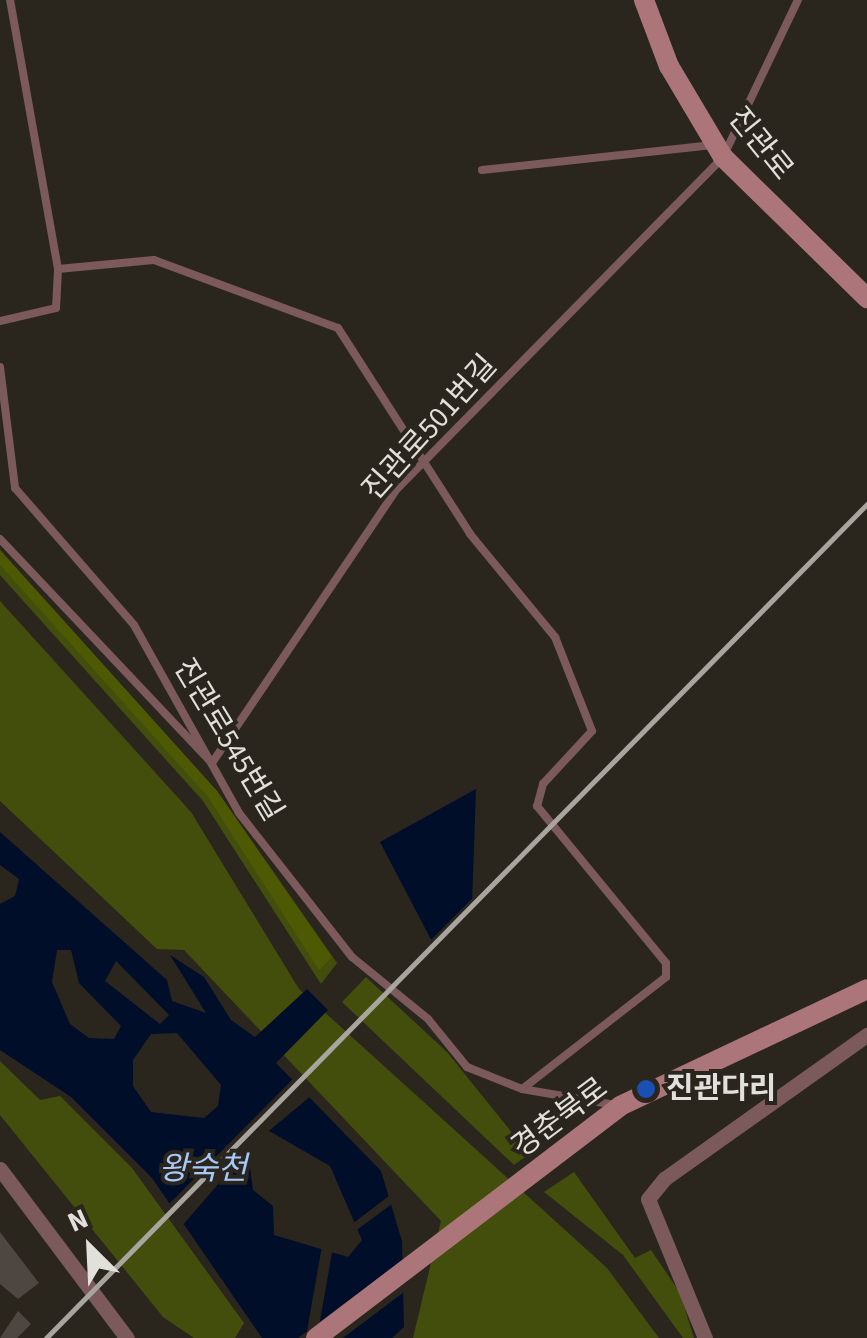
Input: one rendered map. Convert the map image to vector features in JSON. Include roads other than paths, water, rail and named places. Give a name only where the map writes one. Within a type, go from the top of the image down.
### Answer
[{"type":"street","name":"진관로","points":[[644,0],[669,66],[719,150],[867,298]]},
{"type":"street","name":"경춘북로","points":[[316,1338],[566,1153],[620,1106],[867,990]]},
{"type":"street","points":[[705,1338],[648,1200],[664,1179],[867,1035]]},
{"type":"street","points":[[0,1169],[127,1338]]},
{"type":"lane","points":[[0,321],[56,308],[58,268],[10,0]]},
{"type":"lane","name":"진관로501번길","points":[[212,764],[424,462],[719,150],[798,0]]},
{"type":"lane","points":[[482,170],[719,150]]},
{"type":"lane","points":[[58,268],[154,260],[338,328],[424,462],[555,636],[590,708],[592,732],[543,784],[537,806],[666,963],[666,977],[522,1089]]},
{"type":"lane","name":"진관로545번길","points":[[0,367],[15,488],[134,625],[212,764],[352,957],[428,1018],[466,1067],[522,1089],[620,1106]]},
{"type":"lane","points":[[0,540],[212,764]]},
{"type":"water","points":[[476,789],[471,932],[438,953],[380,842]]},
{"type":"water","name":"왕숙천","points":[[0,832],[167,980],[172,1001],[206,1013],[170,955],[204,977],[231,1020],[255,1037],[307,989],[328,1010],[276,1063],[381,1171],[402,1241],[404,1327],[392,1338],[262,1338],[152,1178],[71,1097],[0,1050],[0,904],[15,896],[19,879],[0,865]],"holes":[[[57,950],[71,950],[79,983],[121,1026],[114,1039],[89,1038],[70,1024],[52,982]],[[116,961],[169,1015],[160,1024],[105,981]],[[177,1033],[221,1085],[218,1106],[204,1118],[151,1112],[133,1086],[133,1060],[151,1034]],[[264,1128],[330,1166],[362,1240],[348,1257],[274,1235],[273,1206],[253,1190],[247,1144]]]},
{"type":"railway","points":[[46,1338],[867,504]]},
{"type":"place","name":"진관다리","points":[[646,1089]]}]
